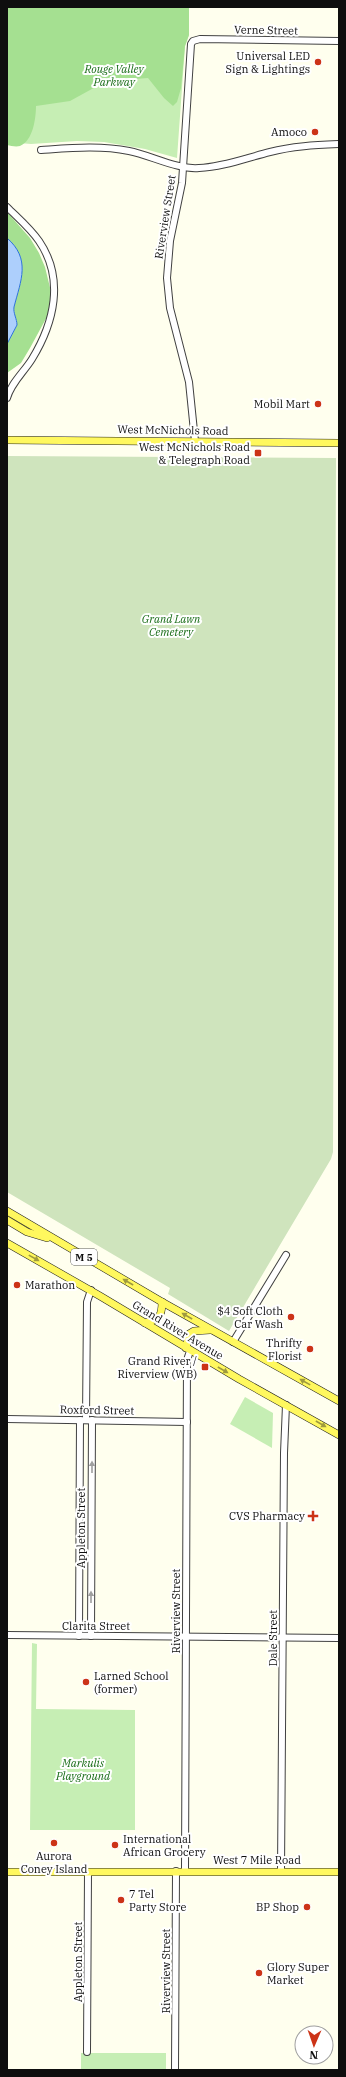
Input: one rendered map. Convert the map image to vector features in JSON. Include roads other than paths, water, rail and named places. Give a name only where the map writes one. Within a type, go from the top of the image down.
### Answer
[{"type":"main road","name":"West McNichols Road","points":[[7,440],[339,443]]},
{"type":"main road","name":"Grand River Avenue","points":[[7,1211],[210,1330],[339,1401]]},
{"type":"main road","points":[[7,1220],[27,1232],[57,1240]]},
{"type":"main road","name":"Grand River Avenue","points":[[7,1243],[91,1290],[188,1349],[339,1435]]},
{"type":"main road","points":[[145,1323],[159,1318],[162,1315],[162,1302]]},
{"type":"main road","points":[[188,1349],[188,1334],[194,1330],[210,1330]]},
{"type":"main road","name":"West 7 Mile Road","points":[[7,1872],[339,1872]]},
{"type":"street","name":"Verne Street","points":[[193,41],[200,39],[339,41]]},
{"type":"street","name":"Riverview Street","points":[[193,41],[190,50],[183,168],[170,241],[167,278],[170,308],[189,382],[195,441]]},
{"type":"street","points":[[41,150],[81,147],[128,151],[183,168],[198,168],[218,165],[289,148],[339,144]]},
{"type":"street","points":[[7,207],[33,234],[44,250],[53,278],[55,298],[54,309],[39,346],[31,360],[10,388],[7,398]]},
{"type":"street","points":[[233,1342],[286,1255]]},
{"type":"street","name":"Appleton Street","points":[[91,1290],[87,1302],[86,1420],[91,1533],[91,1636]]},
{"type":"street","name":"Riverview Street","points":[[184,1871],[188,1349]]},
{"type":"street","name":"Dale Street","points":[[282,1872],[284,1425],[286,1405]]},
{"type":"street","name":"Roxford Street","points":[[7,1419],[187,1422]]},
{"type":"street","name":"Appleton Street","points":[[79,1636],[79,1533],[86,1420]]},
{"type":"street","points":[[79,1533],[91,1533]]},
{"type":"street","name":"Clarita Street","points":[[7,1635],[339,1638]]},
{"type":"street","name":"Riverview Street","points":[[175,2070],[176,1871]]},
{"type":"street","name":"Appleton Street","points":[[87,2052],[88,1872]]},
{"type":"water","points":[[7,238],[19,254],[22,262],[22,270],[14,307],[17,325],[7,344]]},
{"type":"place","name":"Universal LED Sign & Lightings","points":[[318,62]]},
{"type":"place","name":"Amoco","points":[[315,132]]},
{"type":"place","name":"Mobil Mart","points":[[318,404]]},
{"type":"place","name":"West McNichols Road & Telegraph Road","points":[[258,453]]},
{"type":"place","name":"Marathon","points":[[17,1285]]},
{"type":"place","name":"$4 Soft Cloth Car Wash","points":[[291,1317]]},
{"type":"place","name":"Thrifty Florist","points":[[310,1349]]},
{"type":"place","name":"Grand River / Riverview (WB)","points":[[205,1367]]},
{"type":"place","name":"CVS Pharmacy","points":[[313,1516]]},
{"type":"place","name":"Larned School (former)","points":[[86,1682]]},
{"type":"place","name":"Aurora Coney Island","points":[[54,1843]]},
{"type":"place","name":"International African Grocery","points":[[115,1845]]},
{"type":"place","name":"7 Tel Party Store","points":[[121,1900]]},
{"type":"place","name":"BP Shop","points":[[307,1907]]},
{"type":"place","name":"Glory Super Market","points":[[259,1973]]},
{"type":"park label","name":"Rouge Valley Parkway","points":[[114,75]]},
{"type":"park label","name":"Grand Lawn Cemetery","points":[[171,625]]},
{"type":"park label","name":"Markulis Playground","points":[[83,1769]]}]
